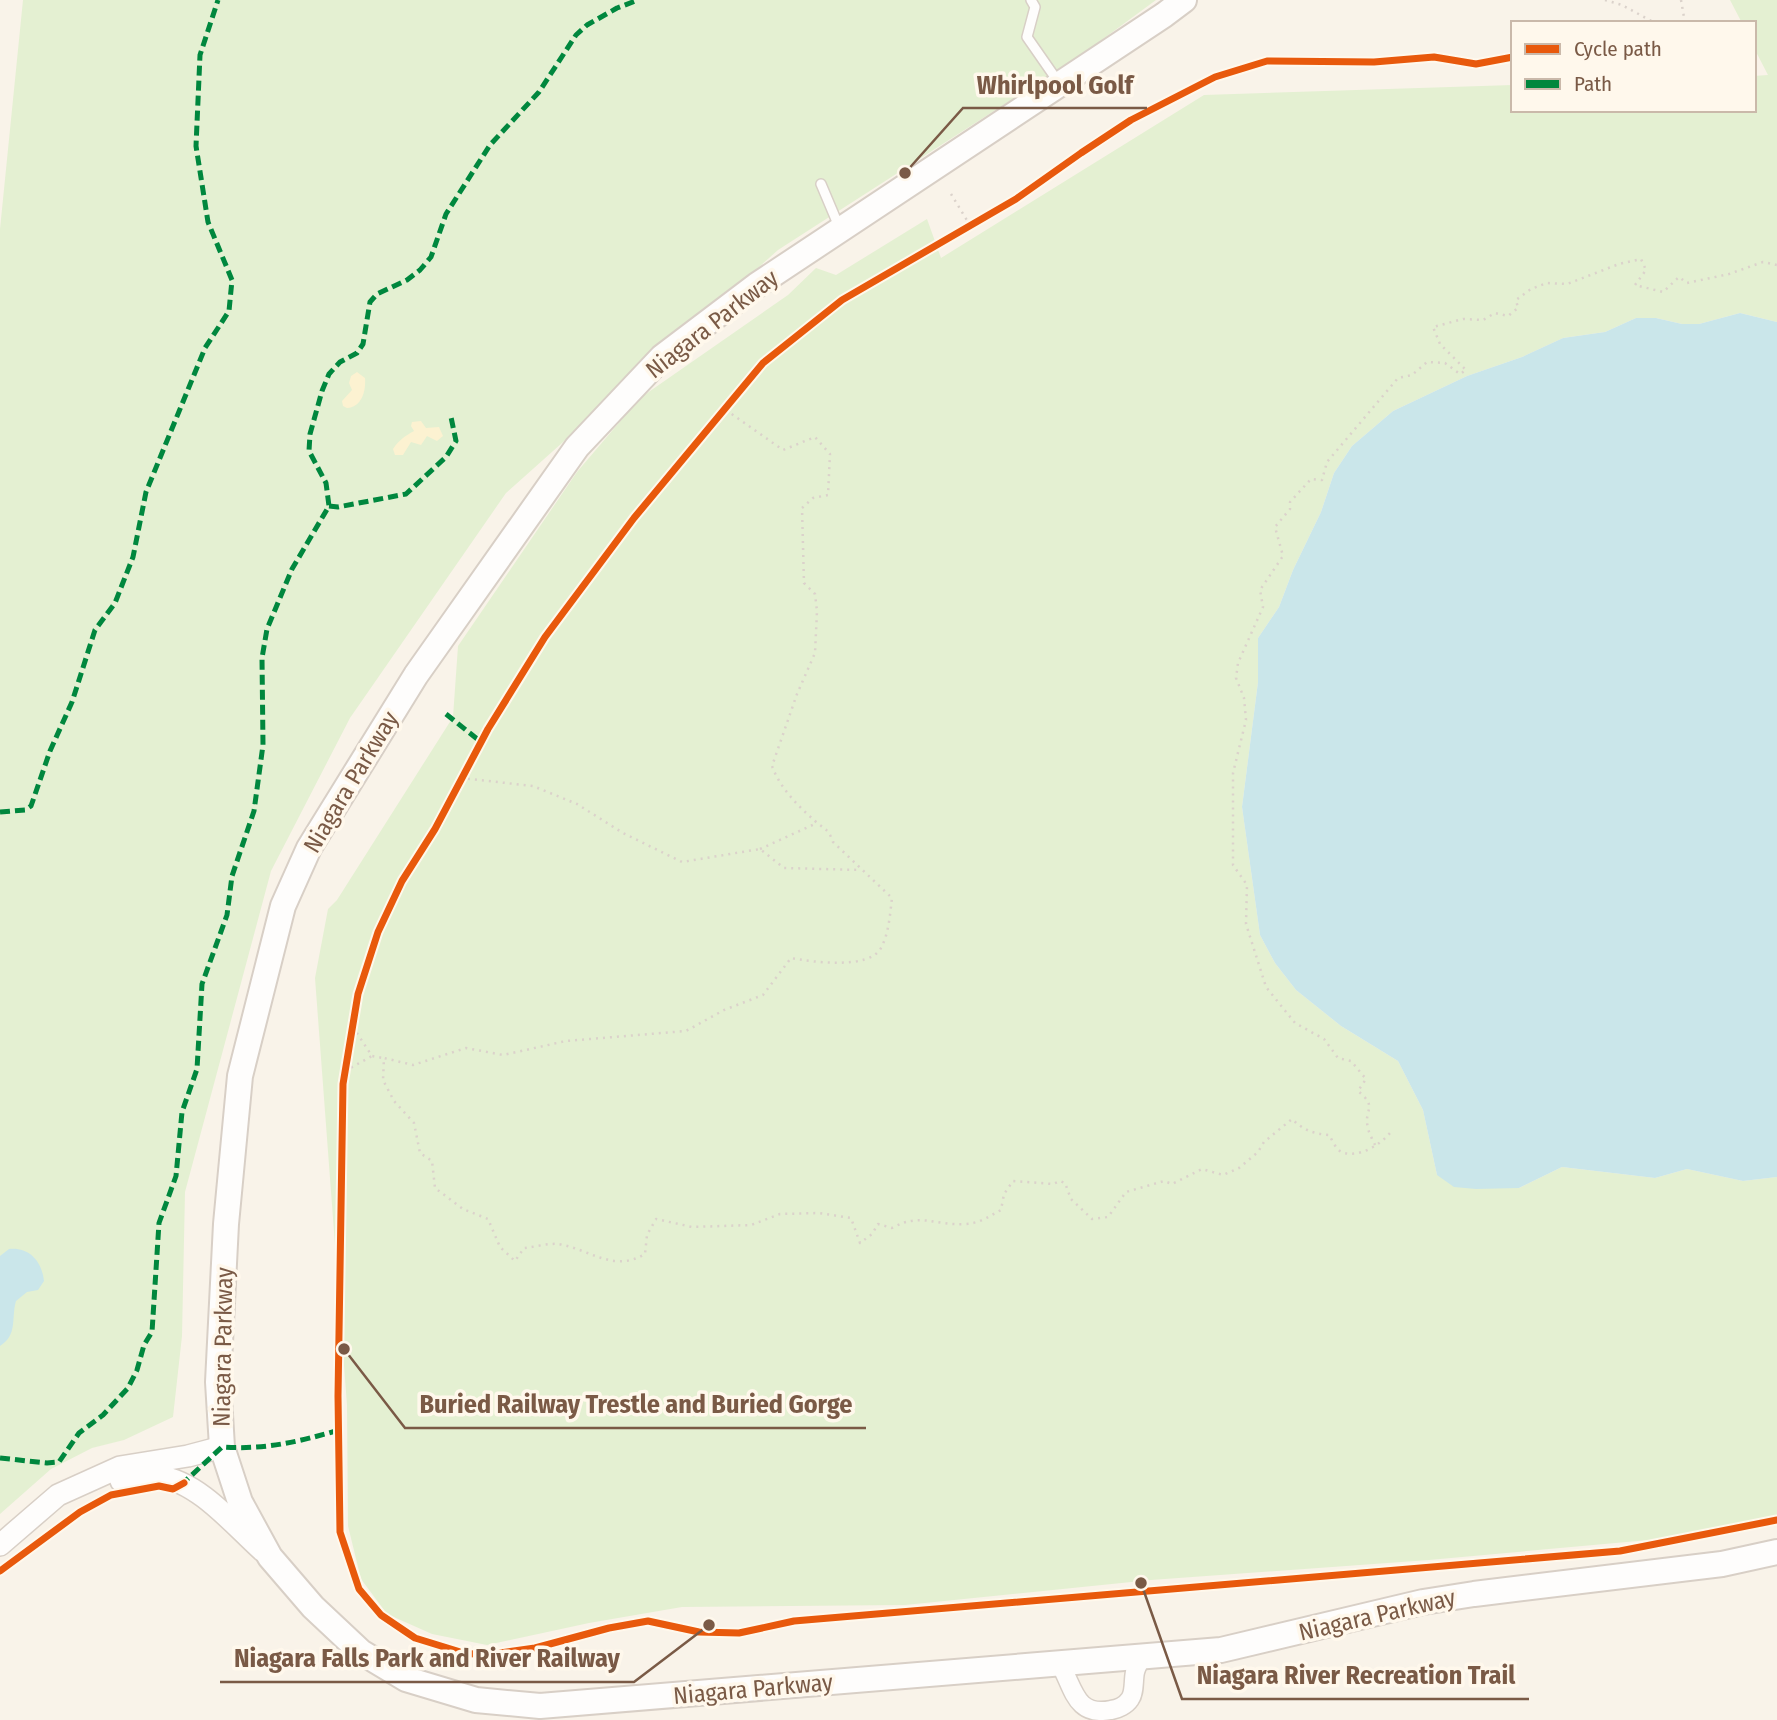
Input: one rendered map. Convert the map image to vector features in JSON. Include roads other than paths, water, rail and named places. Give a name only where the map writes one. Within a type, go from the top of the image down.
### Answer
[{"type":"main road","name":"Niagara Parkway","points":[[1184,0],[1164,16],[757,285],[662,357],[577,447],[416,675],[309,848],[283,906],[240,1076],[226,1224],[218,1382],[222,1447],[240,1502],[270,1557],[313,1607],[361,1652],[406,1679],[476,1700],[540,1706],[1221,1650],[1423,1602],[1722,1564],[1777,1552]]},
{"type":"street","points":[[0,1545],[58,1495],[120,1466],[188,1456],[222,1447]]},
{"type":"street","points":[[58,1495],[142,1477],[162,1477],[184,1483],[270,1557]]},
{"type":"street","points":[[1060,1664],[1077,1701],[1099,1711],[1123,1706],[1131,1699],[1135,1671],[1142,1657]]},
{"type":"lane","points":[[1031,0],[1035,7],[1027,37],[1060,85]]},
{"type":"lane","points":[[821,184],[841,230]]},
{"type":"water","points":[[1740,313],[1777,322],[1777,1177],[1743,1181],[1687,1169],[1655,1178],[1562,1167],[1519,1188],[1454,1187],[1437,1175],[1423,1110],[1398,1061],[1341,1026],[1296,990],[1275,963],[1260,935],[1242,807],[1258,682],[1258,638],[1279,607],[1293,570],[1321,512],[1334,473],[1352,446],[1393,411],[1467,376],[1522,357],[1563,338],[1605,332],[1636,318],[1699,324]]},
{"type":"water","points":[[9,1249],[23,1250],[34,1257],[41,1268],[44,1281],[38,1290],[27,1292],[16,1301],[12,1331],[6,1342],[0,1346],[0,1256]]},
{"type":"place","name":"Whirlpool Golf","points":[[905,173]]},
{"type":"place","name":"Buried Railway Trestle and Buried Gorge","points":[[344,1349]]},
{"type":"place","name":"Niagara River Recreation Trail","points":[[1141,1583]]},
{"type":"place","name":"Niagara Falls Park and River Railway","points":[[709,1625]]}]
